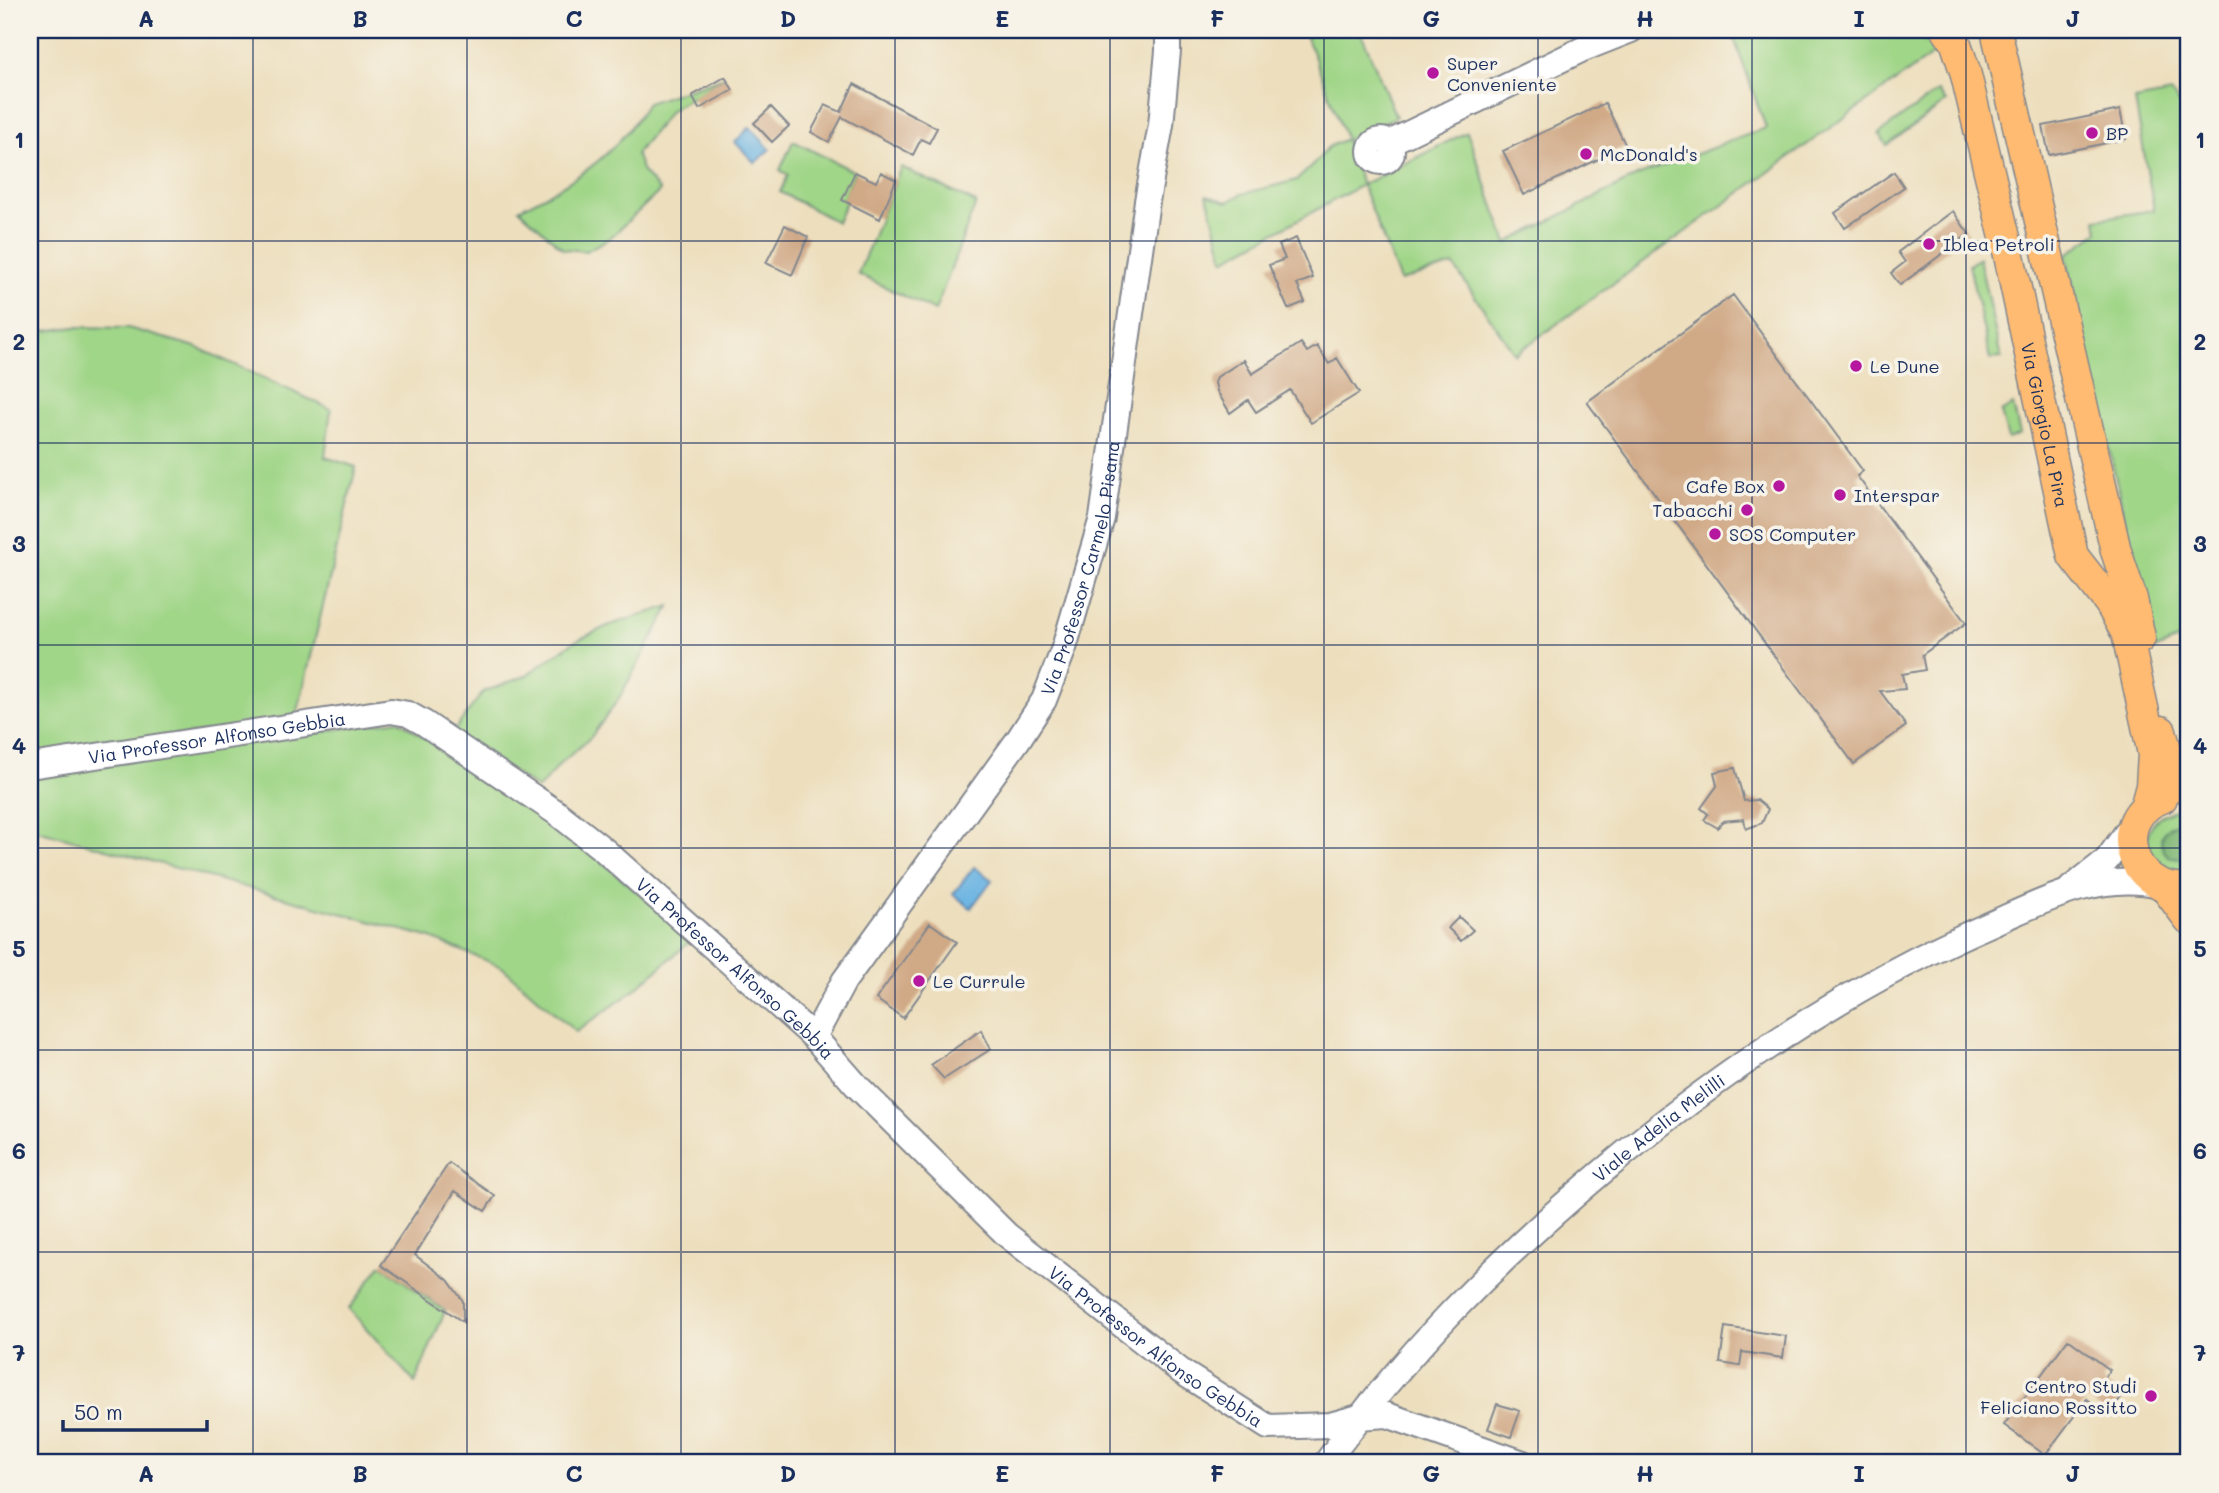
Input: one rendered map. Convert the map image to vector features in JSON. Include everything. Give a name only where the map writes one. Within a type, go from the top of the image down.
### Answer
[{"type":"main road","name":"Via Giorgio La Pira","points":[[1947,30],[1955,41],[1965,71],[2007,246],[2073,556],[2109,602],[2127,634],[2153,754],[2151,786],[2132,836],[2132,851],[2147,877],[2171,886],[2189,919]]},
{"type":"main road","points":[[1996,30],[2116,551],[2132,599],[2167,757],[2189,790]]},
{"type":"main road","points":[[2140,814],[2156,800],[2169,795],[2189,796]]},
{"type":"street","name":"Via Professor Carmelo Pisana","points":[[814,1037],[844,981],[1044,700],[1064,648],[1102,518],[1147,201],[1161,125],[1168,30]]},
{"type":"street","points":[[1389,143],[1583,49],[1631,30]]},
{"type":"street","name":"Via Professor Alfonso Gebbia","points":[[30,766],[391,712],[408,715],[523,789],[604,850],[814,1037],[856,1085],[1007,1235],[1182,1372],[1268,1427],[1330,1425],[1359,1417],[1387,1415],[1522,1463]]},
{"type":"street","points":[[2068,890],[2107,860],[2140,814]]},
{"type":"street","points":[[2068,890],[2132,881],[2171,886]]},
{"type":"street","name":"Viale Adelia Melilli","points":[[1326,1463],[1359,1417],[1450,1313],[1523,1239],[1640,1140],[1705,1090],[1781,1038],[1853,994],[1965,935],[2068,890]]},
{"type":"green space","points":[[1304,30],[1360,30],[1396,117],[1346,140],[1362,185],[1224,260],[1207,195],[1227,202],[1242,194],[1297,180],[1328,147],[1346,139]]},
{"type":"green space","points":[[1731,30],[1896,30],[1918,37],[1936,52],[1515,354],[1453,265],[1400,281],[1362,185],[1467,132],[1507,243],[1637,176],[1766,128]]},
{"type":"green space","points":[[725,77],[671,110],[636,154],[643,172],[660,191],[610,238],[586,251],[563,249],[519,209],[558,189],[592,166],[621,139],[647,103]]},
{"type":"green space","points":[[1938,91],[1946,102],[1887,145],[1879,134]]},
{"type":"green space","points":[[2171,93],[2189,116],[2189,635],[2154,650],[2066,255],[2098,232],[2096,219],[2154,210],[2135,100]]},
{"type":"green space","points":[[793,141],[855,172],[837,222],[780,192],[788,175],[780,170]]},
{"type":"green space","points":[[901,167],[976,203],[935,311],[858,274]]},
{"type":"green space","points":[[1979,258],[2001,358],[1990,359],[1969,265]]},
{"type":"green space","points":[[75,327],[128,328],[196,347],[331,409],[325,457],[356,467],[296,719],[30,758],[30,333]]},
{"type":"green space","points":[[2013,405],[2020,434],[2008,439],[2001,412]]},
{"type":"green space","points":[[670,606],[618,700],[591,737],[560,764],[538,789],[453,732],[483,692],[525,676],[575,641],[610,625]]},
{"type":"green space","points":[[398,720],[566,831],[693,939],[632,992],[576,1032],[502,967],[431,938],[30,828],[30,776]]},
{"type":"green space","points":[[2183,809],[2189,811],[2189,871],[2173,873],[2161,868],[2152,859],[2148,834],[2154,822],[2165,813]]},
{"type":"green space","points":[[2177,823],[2189,827],[2189,856],[2180,859],[2166,854],[2161,841],[2168,828]]},
{"type":"green space","points":[[381,1265],[445,1311],[415,1383],[349,1309]]},
{"type":"water","points":[[750,127],[770,149],[755,163],[735,142]]},
{"type":"water","points":[[974,867],[992,880],[971,908],[953,894]]},
{"type":"building","points":[[725,77],[733,90],[699,109],[692,96]]},
{"type":"building","points":[[854,84],[937,128],[929,143],[921,139],[913,155],[842,117],[829,142],[811,132],[825,105],[841,112]]},
{"type":"building","points":[[1605,103],[1626,146],[1524,195],[1503,151]]},
{"type":"building","points":[[771,107],[789,126],[772,142],[754,123]]},
{"type":"building","points":[[2120,110],[2126,139],[2049,155],[2043,126]]},
{"type":"building","points":[[855,172],[876,182],[881,172],[896,180],[880,219],[842,200]]},
{"type":"building","points":[[1894,172],[1904,187],[1845,228],[1835,213]]},
{"type":"building","points":[[1953,211],[1969,234],[1900,285],[1891,273],[1905,262],[1898,252]]},
{"type":"building","points":[[785,225],[808,237],[792,275],[766,263]]},
{"type":"building","points":[[1296,238],[1313,278],[1297,284],[1305,302],[1288,309],[1269,265],[1285,259],[1279,245]]},
{"type":"building","points":[[1733,295],[1863,471],[1857,476],[1966,623],[1922,655],[1925,670],[1902,674],[1905,689],[1880,691],[1906,726],[1854,764],[1587,402]]},
{"type":"building","points":[[1301,343],[1307,352],[1317,346],[1329,364],[1337,358],[1359,393],[1311,423],[1290,390],[1256,412],[1248,400],[1230,413],[1217,391],[1217,377],[1244,360],[1252,374]]},
{"type":"building","points":[[1735,768],[1744,801],[1757,800],[1768,809],[1762,823],[1746,829],[1744,819],[1723,821],[1718,828],[1704,820],[1708,814],[1701,808],[1717,786],[1714,772]]},
{"type":"building","points":[[1459,917],[1473,930],[1461,941],[1448,928]]},
{"type":"building","points":[[930,923],[957,942],[903,1018],[876,999]]},
{"type":"building","points":[[981,1030],[991,1049],[944,1079],[931,1065]]},
{"type":"building","points":[[449,1163],[495,1196],[485,1211],[455,1191],[415,1255],[448,1280],[463,1301],[463,1322],[381,1265]]},
{"type":"building","points":[[1725,1327],[1786,1336],[1783,1358],[1742,1352],[1740,1366],[1720,1363]]},
{"type":"building","points":[[2068,1339],[2110,1370],[2102,1381],[2122,1397],[2109,1415],[2087,1399],[2045,1455],[2004,1425]]},
{"type":"building","points":[[1497,1404],[1520,1411],[1511,1437],[1488,1429]]},
{"type":"place","name":"Super Conveniente","points":[[1433,73]]},
{"type":"place","name":"BP","points":[[2092,133]]},
{"type":"place","name":"McDonald's","points":[[1586,154]]},
{"type":"place","name":"Iblea Petroli","points":[[1929,244]]},
{"type":"place","name":"Le Dune","points":[[1856,366]]},
{"type":"place","name":"Cafe Box","points":[[1779,486]]},
{"type":"place","name":"Interspar","points":[[1840,495]]},
{"type":"place","name":"Tabacchi","points":[[1747,510]]},
{"type":"place","name":"SOS Computer","points":[[1715,534]]},
{"type":"place","name":"Le Currule","points":[[919,981]]},
{"type":"place","name":"Centro Studi Feliciano Rossitto","points":[[2151,1396]]}]
